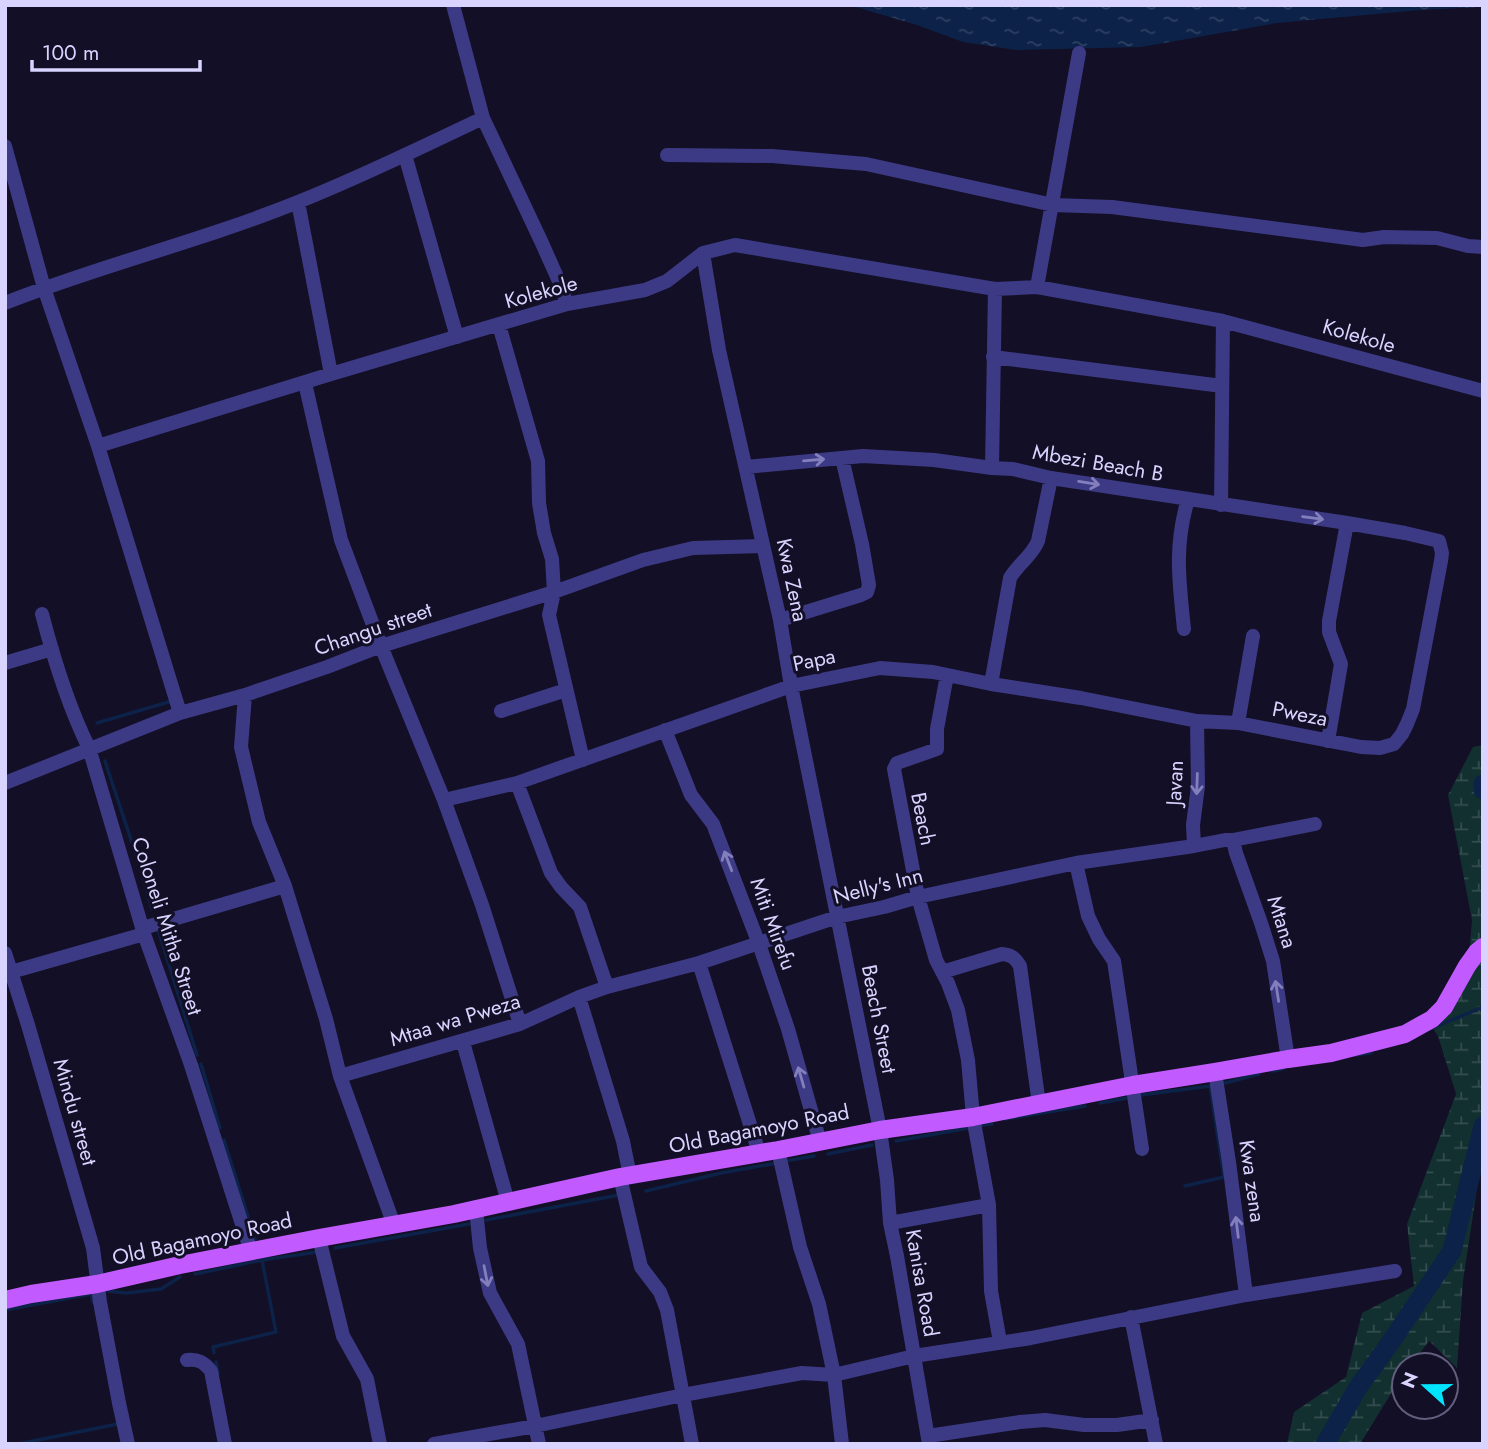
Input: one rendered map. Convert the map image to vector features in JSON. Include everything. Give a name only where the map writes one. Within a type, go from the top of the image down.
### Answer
[{"type":"main road","name":"Old Bagamoyo Road","points":[[5,1300],[476,1209],[625,1177],[880,1130],[973,1117],[1133,1086],[1331,1053],[1405,1034],[1432,1019],[1444,1007],[1467,966],[1483,947]]},
{"type":"street","points":[[453,5],[483,118],[547,253],[567,304]]},
{"type":"street","points":[[1037,287],[1080,53]]},
{"type":"street","points":[[5,303],[298,202],[483,118]]},
{"type":"street","points":[[5,146],[44,288],[98,446],[180,713]]},
{"type":"street","points":[[405,155],[457,337]]},
{"type":"street","points":[[667,155],[772,156],[866,164],[1053,205],[1125,208],[1363,240],[1384,237],[1437,238],[1483,247]]},
{"type":"street","points":[[298,202],[331,374]]},
{"type":"street","name":"Kolekole","points":[[98,446],[567,304],[645,290],[667,281],[703,253],[735,245],[995,289],[1037,287],[1223,321],[1483,391]]},
{"type":"street","name":"Kwa Zena","points":[[703,253],[719,350],[780,620],[837,917]]},
{"type":"street","points":[[992,468],[995,289]]},
{"type":"street","points":[[1221,505],[1223,321]]},
{"type":"street","points":[[499,325],[538,461],[538,503],[552,559],[554,592],[549,615],[583,760]]},
{"type":"street","points":[[993,357],[1222,386]]},
{"type":"street","points":[[305,383],[341,540],[482,905],[520,1024]]},
{"type":"street","name":"Mbezi Beach B","points":[[747,467],[863,456],[934,460],[1013,469],[1051,478],[1347,523],[1439,541]]},
{"type":"street","points":[[780,620],[867,592],[869,585],[862,544],[842,458]]},
{"type":"street","points":[[991,684],[1010,578],[1034,551],[1051,478]]},
{"type":"street","points":[[1184,629],[1177,567],[1180,532],[1188,499]]},
{"type":"street","points":[[1328,741],[1341,664],[1329,632],[1329,621],[1347,523]]},
{"type":"street","name":"Pweza","points":[[991,684],[1197,721],[1238,723],[1362,747],[1380,748],[1394,744],[1402,734],[1413,709],[1441,561],[1439,541]]},
{"type":"street","name":"Changu street","points":[[5,783],[180,713],[245,695],[381,646],[554,592],[643,560],[693,548],[763,546]]},
{"type":"street","name":"Coloneli Mitha Street","points":[[42,614],[75,720],[89,748],[143,931],[191,1065],[251,1252]]},
{"type":"street","points":[[1238,723],[1252,636]]},
{"type":"street","points":[[5,663],[52,649]]},
{"type":"street","name":"Papa","points":[[443,800],[517,783],[791,686],[880,668],[933,672],[991,684]]},
{"type":"street","name":"Beach","points":[[947,676],[937,729],[937,749],[897,763],[894,769],[918,897],[936,960],[958,1010],[968,1060],[973,1117],[989,1205],[991,1291],[1000,1342]]},
{"type":"street","points":[[501,711],[566,690]]},
{"type":"street","points":[[245,695],[241,747],[259,821],[285,886],[326,1019],[340,1076],[394,1225]]},
{"type":"street","name":"Javan","points":[[1194,846],[1193,825],[1198,786],[1197,721]]},
{"type":"street","name":"Miti Mirefu","points":[[665,730],[691,794],[713,824],[759,944],[788,1029],[820,1142]]},
{"type":"street","points":[[517,783],[551,873],[580,907],[607,987]]},
{"type":"street","points":[[1194,846],[1315,824]]},
{"type":"street","name":"Mtana","points":[[1233,840],[1273,961],[1288,1059]]},
{"type":"street","name":"Nelly's Inn","points":[[579,997],[699,963],[837,917],[918,897],[1076,863],[1194,846]]},
{"type":"street","points":[[1076,863],[1088,916],[1114,961],[1142,1149]]},
{"type":"street","points":[[11,972],[285,886]]},
{"type":"street","name":"Beach Street","points":[[837,917],[880,1130]]},
{"type":"street","name":"Mindu street","points":[[5,953],[93,1248],[97,1284],[128,1444]]},
{"type":"street","points":[[942,972],[1002,954],[1015,958],[1020,966],[1039,1104]]},
{"type":"street","points":[[699,963],[759,1153]]},
{"type":"street","points":[[579,997],[623,1141],[625,1177],[641,1267],[660,1292],[667,1310],[692,1444]]},
{"type":"street","name":"Mtaa wa Pweza","points":[[340,1076],[520,1024],[579,997]]},
{"type":"street","points":[[463,1042],[508,1202]]},
{"type":"street","name":"Kwa zena","points":[[1215,1072],[1246,1295]]},
{"type":"street","name":"Kanisa Road","points":[[880,1130],[890,1223],[928,1440]]},
{"type":"street","points":[[778,1150],[800,1247],[819,1304],[834,1375],[842,1444]]},
{"type":"street","points":[[890,1223],[989,1205]]},
{"type":"street","points":[[476,1209],[490,1293],[518,1344],[539,1444]]},
{"type":"street","points":[[319,1238],[343,1336],[367,1378],[380,1444]]},
{"type":"street","points":[[434,1444],[802,1373],[834,1375],[914,1356],[1031,1338],[1246,1295],[1395,1271]]},
{"type":"street","points":[[1131,1317],[1156,1444]]},
{"type":"street","points":[[187,1360],[201,1361],[211,1371],[225,1444]]},
{"type":"street","points":[[928,1440],[1020,1422],[1045,1420],[1084,1425],[1117,1425],[1152,1420]]},
{"type":"green space","points":[[1483,745],[1483,1162],[1463,1281],[1458,1351],[1439,1351],[1429,1341],[1422,1351],[1390,1351],[1390,1395],[1360,1444],[1287,1444],[1294,1412],[1346,1377],[1362,1313],[1414,1286],[1407,1224],[1456,1094],[1438,1036],[1429,1022],[1468,967],[1472,920],[1448,795],[1473,747]]},
{"type":"water","points":[[849,5],[1483,7],[1277,23],[1141,47],[1016,50],[963,42]]},
{"type":"waterway","points":[[97,723],[172,701]]},
{"type":"waterway","points":[[105,761],[152,909]]},
{"type":"waterway","points":[[1483,784],[1483,790]]},
{"type":"waterway","points":[[157,926],[197,1055]]},
{"type":"waterway","points":[[1430,1029],[1483,1007]]},
{"type":"waterway","points":[[1355,1055],[1371,1053]]},
{"type":"waterway","points":[[201,1064],[220,1128]]},
{"type":"waterway","points":[[1272,1071],[1283,1069]]},
{"type":"waterway","points":[[1225,1083],[1259,1074]]},
{"type":"waterway","points":[[1141,1095],[1210,1086],[1224,1177],[1185,1186]]},
{"type":"waterway","points":[[1100,1103],[1127,1098]]},
{"type":"waterway","points":[[1005,1119],[1085,1106]]},
{"type":"waterway","points":[[977,1126],[992,1124]]},
{"type":"waterway","points":[[1325,1444],[1359,1386],[1452,1251],[1483,1126]]},
{"type":"waterway","points":[[896,1141],[969,1128]]},
{"type":"waterway","points":[[224,1140],[255,1239]]},
{"type":"waterway","points":[[828,1154],[872,1145]]},
{"type":"waterway","points":[[785,1161],[814,1156]]},
{"type":"waterway","points":[[646,1191],[777,1163]]},
{"type":"waterway","points":[[486,1220],[619,1195]]},
{"type":"waterway","points":[[335,1248],[469,1224]]},
{"type":"waterway","points":[[195,1274],[317,1252]]},
{"type":"waterway","points":[[214,1353],[213,1347],[276,1332],[262,1260]]},
{"type":"waterway","points":[[108,1291],[126,1293],[161,1289],[180,1277]]},
{"type":"waterway","points":[[5,1310],[91,1294],[93,1302]]},
{"type":"waterway","points":[[216,1362],[218,1374]]},
{"type":"waterway","points":[[18,1444],[118,1424]]}]
